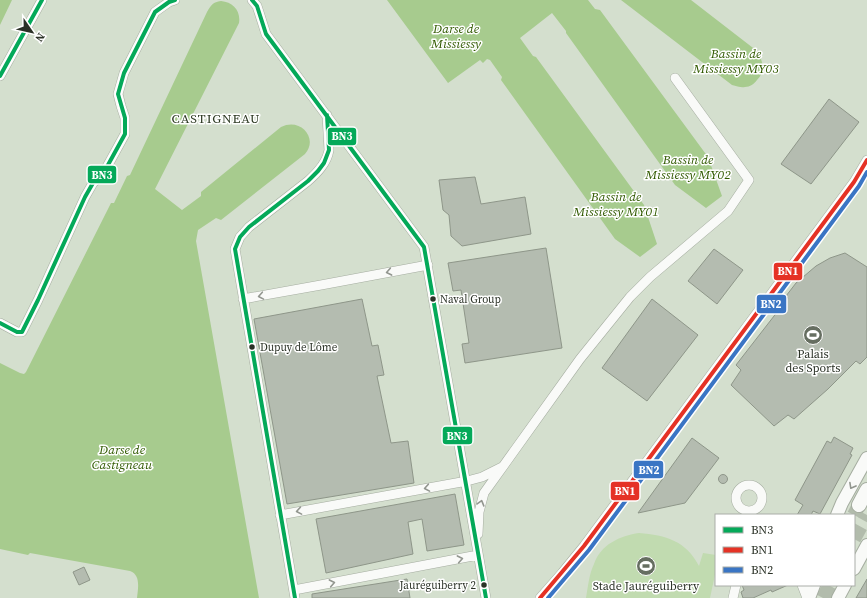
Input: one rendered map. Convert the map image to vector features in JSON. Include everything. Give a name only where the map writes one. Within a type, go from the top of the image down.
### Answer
[{"type":"highway","points":[[859,505],[867,490]]},
{"type":"main road","points":[[837,514],[867,458]]},
{"type":"main road","points":[[855,567],[867,546]]},
{"type":"main road","points":[[808,598],[814,586]]},
{"type":"main road","points":[[838,598],[844,586]]},
{"type":"street","points":[[0,76],[42,0]]},
{"type":"street","points":[[0,323],[17,332],[22,332],[85,197],[93,183],[103,174],[125,134],[125,118],[118,94],[124,73],[155,12],[175,0]]},
{"type":"street","points":[[252,0],[257,6],[266,34],[424,247],[486,598]]},
{"type":"street","points":[[478,556],[479,512],[484,494],[580,359],[630,297],[650,277],[728,211],[749,180],[675,78]]},
{"type":"street","points":[[327,115],[329,150],[322,166],[314,176],[249,227],[240,237],[235,249],[294,594],[478,556]]},
{"type":"street","points":[[540,598],[584,546],[849,189],[867,160]]},
{"type":"street","points":[[243,299],[428,265]]},
{"type":"street","points":[[280,515],[465,482],[482,477],[504,466]]},
{"type":"street","points":[[733,598],[736,586]]},
{"type":"street","points":[[802,586],[808,598]]},
{"type":"shaded area","name":"Stade Jauréguiberry","points":[[639,533],[649,534],[658,535],[674,541],[681,545],[694,557],[699,566],[703,553],[715,555],[715,575],[710,598],[586,598],[592,568],[597,557],[606,546],[625,536]]},
{"type":"water","points":[[0,0],[12,0],[0,25]]},
{"type":"water","name":"Darse de Missiessy","points":[[387,0],[588,0],[595,9],[600,10],[708,157],[722,196],[706,208],[675,185],[552,13],[520,38],[533,56],[536,57],[644,205],[657,244],[640,257],[615,239],[501,80],[502,77],[490,60],[487,59],[483,63],[480,60],[448,83]]},
{"type":"water","name":"Bassin de Missiessy MY03","points":[[621,0],[691,0],[757,51],[763,66],[760,77],[755,83],[749,86],[742,87],[732,85]]},
{"type":"water","name":"Darse de Castigneau","points":[[221,1],[229,3],[235,8],[239,15],[239,23],[155,189],[182,210],[201,196],[201,192],[281,127],[295,125],[301,127],[309,136],[310,142],[309,148],[305,154],[221,220],[216,218],[198,230],[196,241],[259,598],[137,598],[137,579],[134,573],[130,571],[30,553],[28,555],[0,549],[0,363],[20,373],[24,374],[26,372],[111,203],[114,203],[127,176],[130,175],[207,12],[212,4]]},
{"type":"building","points":[[829,99],[859,122],[811,184],[781,164]]},
{"type":"building","points":[[475,177],[481,204],[525,197],[531,234],[462,246],[451,236],[449,215],[443,210],[439,180]]},
{"type":"building","points":[[546,248],[562,348],[465,363],[462,344],[469,343],[461,290],[453,291],[448,263]]},
{"type":"building","points":[[714,249],[743,270],[717,304],[688,281]]},
{"type":"building","name":"Palais des Sports","points":[[845,253],[867,267],[867,357],[860,364],[856,361],[828,389],[794,419],[788,415],[774,426],[731,385],[741,370],[736,365],[788,298],[786,296],[796,283],[816,266],[830,258]]},
{"type":"building","points":[[362,299],[372,346],[378,345],[384,375],[377,376],[391,443],[408,441],[414,483],[287,504],[254,319]]},
{"type":"building","points":[[652,299],[698,335],[647,401],[602,368]]},
{"type":"building","points":[[834,437],[853,448],[850,454],[852,455],[820,514],[813,511],[812,514],[798,514],[803,505],[795,500],[827,441],[831,443]]},
{"type":"building","points":[[692,438],[719,458],[685,503],[638,513]]},
{"type":"building","points":[[723,474],[728,479],[723,484],[718,479]]},
{"type":"building","points":[[455,494],[464,545],[427,551],[422,519],[408,522],[413,554],[326,573],[316,519]]},
{"type":"building","points":[[84,567],[90,580],[79,585],[73,572]]},
{"type":"building","points":[[407,579],[410,598],[312,598],[312,594]]},
{"type":"building","points":[[867,579],[867,598],[856,598]]},
{"type":"building","points":[[742,586],[786,586],[772,592],[771,590],[753,598],[743,598],[741,592],[744,590]]},
{"type":"tunnel","points":[[854,514],[859,505]]},
{"type":"tunnel","points":[[855,537],[867,515]]},
{"type":"tunnel","points":[[823,598],[829,586]]},
{"type":"transit line","name":"BN3","points":[[0,76],[42,0]]},
{"type":"transit line","name":"BN3","points":[[0,323],[17,332],[22,332],[85,197],[93,183],[103,174],[125,134],[125,118],[118,94],[124,73],[155,12],[169,2],[175,0]]},
{"type":"transit line","name":"BN3","points":[[252,0],[257,6],[266,34],[424,247],[486,598]]},
{"type":"transit line","name":"BN3","points":[[295,598],[235,249],[240,237],[249,227],[308,181],[324,163],[329,150],[327,115]]},
{"type":"transit line","name":"BN1","points":[[540,598],[584,546],[854,182],[867,160]]},
{"type":"transit line","name":"BN2","points":[[548,598],[589,550],[859,186],[867,172]]},
{"type":"place","name":"Naval Group","points":[[433,299]]},
{"type":"place","name":"Palais des Sports","points":[[813,335]]},
{"type":"place","name":"Dupuy de Lôme","points":[[252,347]]},
{"type":"place","name":"Stade Jauréguiberry","points":[[646,566]]},
{"type":"place","name":"Jauréguiberry 2","points":[[484,585]]},
{"type":"district","name":"CASTIGNEAU","points":[[216,118]]},
{"type":"water label","name":"Bassin de Missiessy MY02","points":[[688,166]]},
{"type":"water label","name":"Bassin de Missiessy MY01","points":[[616,204]]}]
